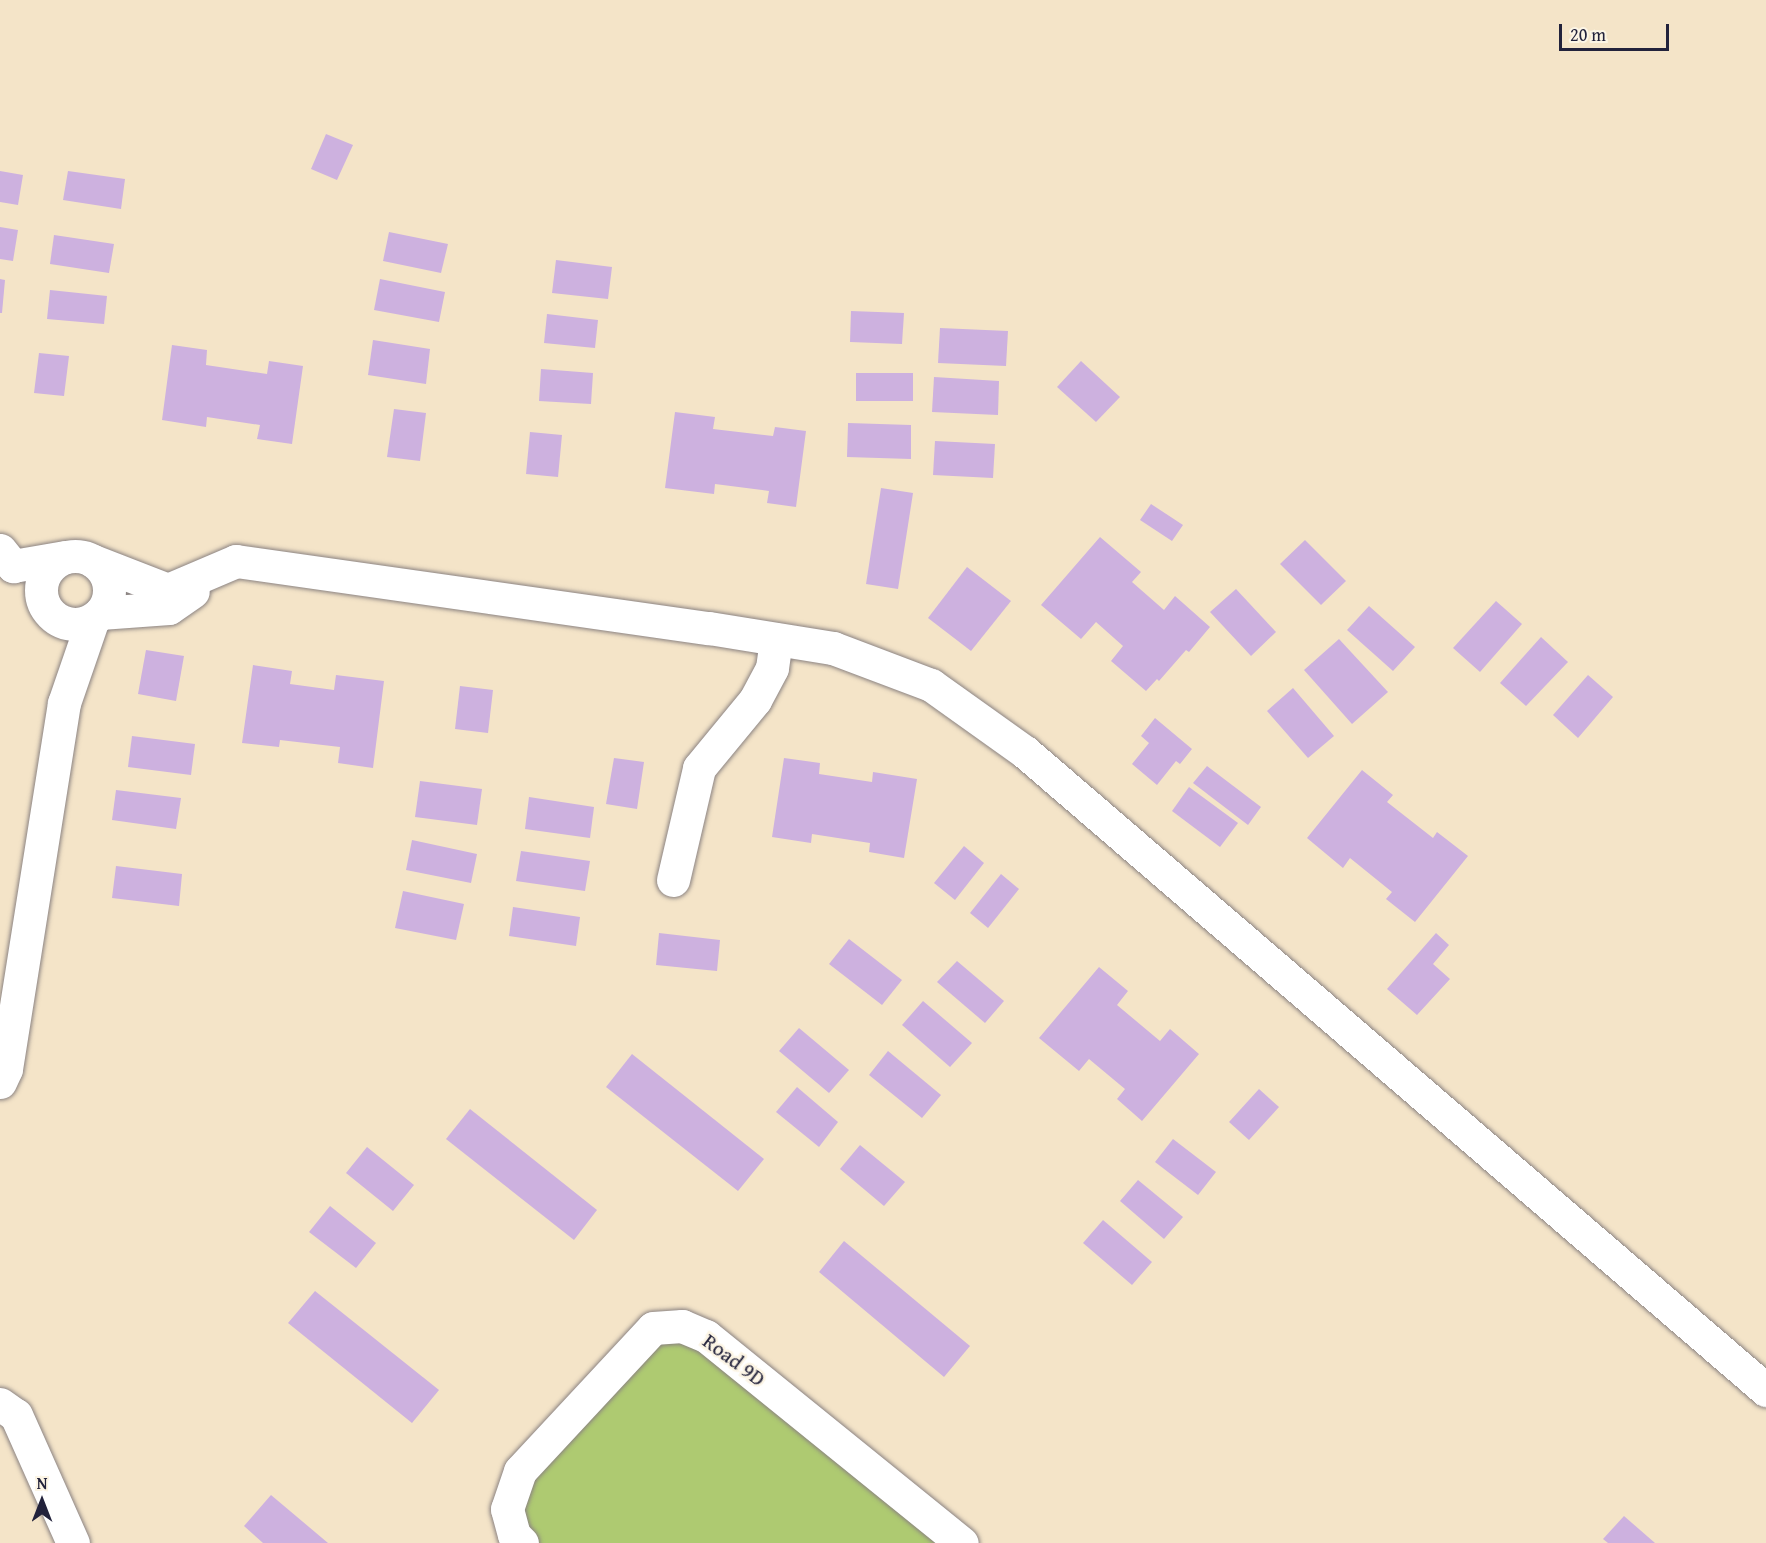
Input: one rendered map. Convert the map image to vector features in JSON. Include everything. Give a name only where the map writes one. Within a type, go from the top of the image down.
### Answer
[{"type":"street","points":[[0,550],[13,566],[79,559],[168,590],[236,561],[776,639],[833,648],[931,685],[1025,752],[1766,1390]]},
{"type":"street","points":[[0,1082],[6,1069],[64,703],[78,654],[96,616],[107,601],[109,586],[104,572],[79,559],[52,564],[44,576],[40,592],[61,656],[64,703]]},
{"type":"street","points":[[0,563],[14,590],[72,624],[96,616],[170,609],[236,561]]},
{"type":"street","points":[[673,880],[699,768],[755,700],[772,668],[776,639]]},
{"type":"street","name":"Road 9D","points":[[522,1543],[514,1535],[507,1509],[520,1471],[653,1328],[682,1326],[706,1336],[962,1543]]},
{"type":"street","points":[[0,1404],[16,1415],[73,1543]]},
{"type":"green space","points":[[671,1340],[697,1346],[946,1543],[538,1543],[530,1535],[523,1506],[527,1483],[656,1342]]},
{"type":"building","points":[[326,134],[353,145],[337,180],[311,169]]},
{"type":"building","points":[[0,171],[23,175],[18,205],[0,202]]},
{"type":"building","points":[[68,171],[125,179],[121,209],[63,200]]},
{"type":"building","points":[[0,227],[18,230],[13,261],[0,259]]},
{"type":"building","points":[[389,232],[448,244],[441,273],[383,261]]},
{"type":"building","points":[[54,235],[114,244],[109,273],[50,264]]},
{"type":"building","points":[[556,260],[612,267],[608,299],[552,293]]},
{"type":"building","points":[[0,279],[5,280],[2,313],[0,313]]},
{"type":"building","points":[[380,279],[445,292],[439,322],[374,310]]},
{"type":"building","points":[[50,290],[107,296],[104,324],[47,319]]},
{"type":"building","points":[[851,311],[904,313],[902,344],[850,342]]},
{"type":"building","points":[[547,314],[598,320],[595,348],[544,343]]},
{"type":"building","points":[[940,328],[1008,331],[1006,366],[938,363]]},
{"type":"building","points":[[373,340],[430,349],[426,384],[368,375]]},
{"type":"building","points":[[172,345],[207,350],[206,365],[267,374],[269,361],[303,366],[292,444],[257,439],[260,425],[207,417],[206,427],[162,420]]},
{"type":"building","points":[[39,353],[69,356],[64,396],[34,393]]},
{"type":"building","points":[[1081,361],[1120,397],[1096,422],[1057,387]]},
{"type":"building","points":[[541,369],[593,373],[591,404],[539,401]]},
{"type":"building","points":[[856,373],[913,373],[913,401],[856,401]]},
{"type":"building","points":[[934,377],[999,381],[998,415],[932,412]]},
{"type":"building","points":[[394,409],[426,413],[420,461],[387,457]]},
{"type":"building","points":[[675,412],[715,417],[713,429],[773,436],[775,427],[806,431],[796,507],[767,503],[769,491],[715,484],[714,494],[665,488]]},
{"type":"building","points":[[848,423],[911,425],[911,459],[847,457]]},
{"type":"building","points":[[530,432],[562,435],[558,477],[526,474]]},
{"type":"building","points":[[935,441],[995,444],[993,478],[933,475]]},
{"type":"building","points":[[881,488],[913,493],[898,589],[866,584]]},
{"type":"building","points":[[1151,504],[1183,525],[1172,541],[1140,520]]},
{"type":"building","points":[[1100,537],[1141,572],[1132,582],[1164,610],[1175,596],[1210,627],[1189,652],[1186,650],[1159,681],[1157,679],[1146,691],[1111,661],[1123,646],[1096,622],[1081,639],[1041,605]]},
{"type":"building","points":[[1305,540],[1346,581],[1321,605],[1280,564]]},
{"type":"building","points":[[967,567],[1011,601],[971,651],[928,618]]},
{"type":"building","points":[[1236,589],[1276,632],[1251,656],[1210,612]]},
{"type":"building","points":[[1496,601],[1522,624],[1480,672],[1453,648]]},
{"type":"building","points":[[1369,606],[1415,647],[1393,671],[1347,630]]},
{"type":"building","points":[[1541,637],[1568,662],[1526,706],[1500,683]]},
{"type":"building","points":[[1339,639],[1388,692],[1352,724],[1304,670]]},
{"type":"building","points":[[146,650],[184,656],[176,701],[138,694]]},
{"type":"building","points":[[253,665],[292,671],[290,684],[334,690],[336,675],[384,681],[373,768],[338,763],[340,747],[280,740],[279,747],[242,743]]},
{"type":"building","points":[[1588,675],[1613,697],[1578,738],[1553,715]]},
{"type":"building","points":[[460,686],[493,690],[488,733],[455,729]]},
{"type":"building","points":[[1293,688],[1334,736],[1308,758],[1267,711]]},
{"type":"building","points":[[1155,718],[1192,749],[1180,764],[1176,761],[1157,785],[1132,764],[1149,743],[1141,736]]},
{"type":"building","points":[[132,736],[195,744],[191,775],[128,767]]},
{"type":"building","points":[[614,758],[644,762],[637,809],[606,804]]},
{"type":"building","points":[[784,758],[820,763],[819,774],[872,782],[873,772],[917,779],[904,858],[869,852],[870,843],[812,834],[811,843],[772,837]]},
{"type":"building","points":[[1207,766],[1261,807],[1248,825],[1193,783]]},
{"type":"building","points":[[1362,770],[1393,795],[1387,802],[1433,838],[1437,832],[1468,856],[1415,922],[1386,899],[1392,892],[1350,858],[1343,868],[1307,838]]},
{"type":"building","points":[[420,781],[482,789],[477,825],[415,817]]},
{"type":"building","points":[[1189,787],[1238,823],[1220,847],[1172,811]]},
{"type":"building","points":[[116,790],[181,798],[176,829],[112,820]]},
{"type":"building","points":[[529,797],[594,807],[590,838],[525,829]]},
{"type":"building","points":[[412,840],[477,854],[471,883],[406,870]]},
{"type":"building","points":[[964,846],[984,863],[955,900],[934,883]]},
{"type":"building","points":[[521,851],[590,861],[585,891],[516,881]]},
{"type":"building","points":[[116,866],[182,874],[179,906],[112,898]]},
{"type":"building","points":[[1001,874],[1019,889],[988,928],[970,913]]},
{"type":"building","points":[[403,891],[464,904],[456,940],[395,928]]},
{"type":"building","points":[[513,907],[580,917],[576,946],[509,936]]},
{"type":"building","points":[[659,933],[720,940],[717,971],[656,965]]},
{"type":"building","points":[[1436,933],[1449,945],[1433,964],[1450,979],[1417,1015],[1387,989]]},
{"type":"building","points":[[849,939],[902,980],[882,1005],[829,964]]},
{"type":"building","points":[[957,961],[1004,1001],[985,1023],[937,982]]},
{"type":"building","points":[[1099,967],[1128,991],[1117,1005],[1160,1041],[1170,1029],[1199,1054],[1142,1121],[1117,1099],[1125,1089],[1089,1059],[1079,1071],[1039,1038]]},
{"type":"building","points":[[923,1001],[972,1043],[950,1067],[902,1025]]},
{"type":"building","points":[[799,1028],[849,1070],[829,1093],[779,1051]]},
{"type":"building","points":[[888,1051],[941,1095],[922,1118],[869,1075]]},
{"type":"building","points":[[632,1054],[764,1159],[738,1191],[606,1087]]},
{"type":"building","points":[[797,1087],[838,1122],[819,1147],[776,1112]]},
{"type":"building","points":[[1259,1089],[1279,1107],[1249,1140],[1229,1122]]},
{"type":"building","points":[[470,1109],[597,1210],[574,1240],[446,1139]]},
{"type":"building","points":[[1173,1139],[1216,1172],[1198,1195],[1155,1162]]},
{"type":"building","points":[[860,1145],[905,1182],[884,1206],[840,1169]]},
{"type":"building","points":[[367,1147],[414,1185],[393,1211],[346,1173]]},
{"type":"building","points":[[1138,1180],[1183,1217],[1164,1239],[1120,1201]]},
{"type":"building","points":[[330,1206],[376,1243],[356,1268],[309,1232]]},
{"type":"building","points":[[1103,1220],[1152,1262],[1132,1285],[1083,1243]]},
{"type":"building","points":[[844,1241],[970,1346],[944,1377],[819,1272]]},
{"type":"building","points":[[315,1291],[439,1390],[412,1423],[288,1323]]},
{"type":"building","points":[[271,1495],[328,1543],[263,1543],[244,1526]]},
{"type":"building","points":[[1624,1516],[1655,1543],[1608,1543],[1603,1539]]}]
